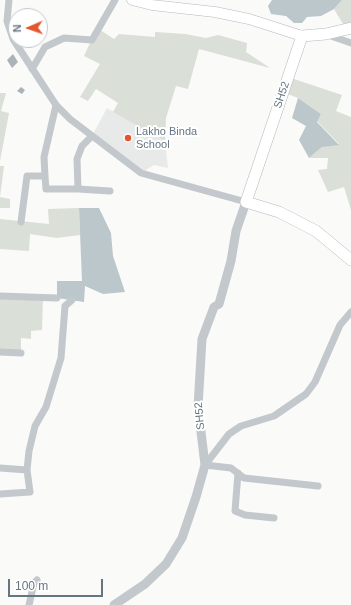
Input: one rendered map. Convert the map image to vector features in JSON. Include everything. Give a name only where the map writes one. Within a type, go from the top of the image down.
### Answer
[{"type":"main road","points":[[132,0],[152,5],[215,12],[242,18],[302,36],[326,34],[351,28]]},
{"type":"main road","name":"SH52","points":[[246,202],[302,36]]},
{"type":"main road","points":[[246,202],[279,212],[316,231],[351,260]]},
{"type":"street","points":[[9,0],[3,20],[13,39],[56,105],[92,136],[141,173],[246,202]]},
{"type":"street","points":[[32,69],[46,47],[64,38],[92,40],[115,0]]},
{"type":"street","points":[[326,34],[351,42]]},
{"type":"street","points":[[56,105],[44,157],[46,189],[110,191]]},
{"type":"street","points":[[78,189],[78,160],[82,146],[92,136]]},
{"type":"street","points":[[21,222],[27,176],[45,176]]},
{"type":"street","name":"SH52","points":[[114,605],[145,584],[166,564],[182,538],[196,497],[205,465],[198,407],[202,339],[214,307],[219,304],[231,261],[236,231],[246,202]]},
{"type":"street","points":[[0,296],[57,298]]},
{"type":"street","points":[[0,494],[30,492],[27,470],[29,451],[35,426],[46,407],[61,358],[65,306],[72,300]]},
{"type":"street","points":[[205,465],[229,434],[241,426],[274,416],[306,394],[315,382],[340,325],[351,312]]},
{"type":"street","points":[[0,352],[21,353]]},
{"type":"street","points":[[205,465],[231,468],[244,478],[318,486]]},
{"type":"street","points":[[0,468],[27,470]]},
{"type":"street","points":[[238,473],[235,511],[245,515],[274,518]]},
{"type":"street","points":[[29,605],[34,583],[37,580]]},
{"type":"shaded area","points":[[272,0],[342,0],[334,9],[321,16],[307,17],[302,23],[294,23],[286,16],[271,14],[268,6]]},
{"type":"shaded area","points":[[342,0],[351,0],[351,28],[346,29],[334,9]]},
{"type":"shaded area","points":[[97,28],[114,39],[119,34],[155,37],[155,32],[185,34],[206,38],[218,35],[247,43],[246,52],[270,68],[199,49],[188,89],[176,86],[166,118],[165,141],[113,112],[118,103],[96,89],[88,101],[80,97],[100,64],[84,56]]},
{"type":"shaded area","points":[[288,77],[342,95],[336,111],[351,117],[351,210],[344,187],[328,192],[318,170],[327,169],[328,158],[309,158],[322,147],[339,144],[317,121],[321,114],[298,98],[283,92]]},
{"type":"shaded area","points":[[0,93],[6,93],[1,111],[9,113],[0,161]]},
{"type":"shaded area","points":[[298,98],[321,114],[317,122],[339,145],[322,147],[309,158],[299,140],[306,126],[292,118]]},
{"type":"shaded area","name":"Lakho Binda School","points":[[107,108],[165,141],[168,168],[154,165],[141,173],[92,136]]},
{"type":"shaded area","points":[[0,166],[4,166],[0,197]]},
{"type":"shaded area","points":[[0,197],[10,199],[10,208],[0,208]]},
{"type":"shaded area","points":[[79,208],[80,235],[57,238],[30,234],[29,251],[0,249],[0,219],[49,224],[48,209]]},
{"type":"shaded area","points":[[79,208],[99,208],[111,233],[113,256],[125,292],[103,294],[85,286],[84,302],[57,298],[57,281],[82,281]]},
{"type":"shaded area","points":[[0,296],[43,298],[42,330],[31,331],[31,339],[21,338],[21,353],[0,352]]},
{"type":"building","points":[[13,54],[18,62],[12,68],[7,60]]},
{"type":"building","points":[[21,87],[25,90],[22,94],[17,91]]},
{"type":"place","name":"Lakho Binda School","points":[[128,138]]}]
